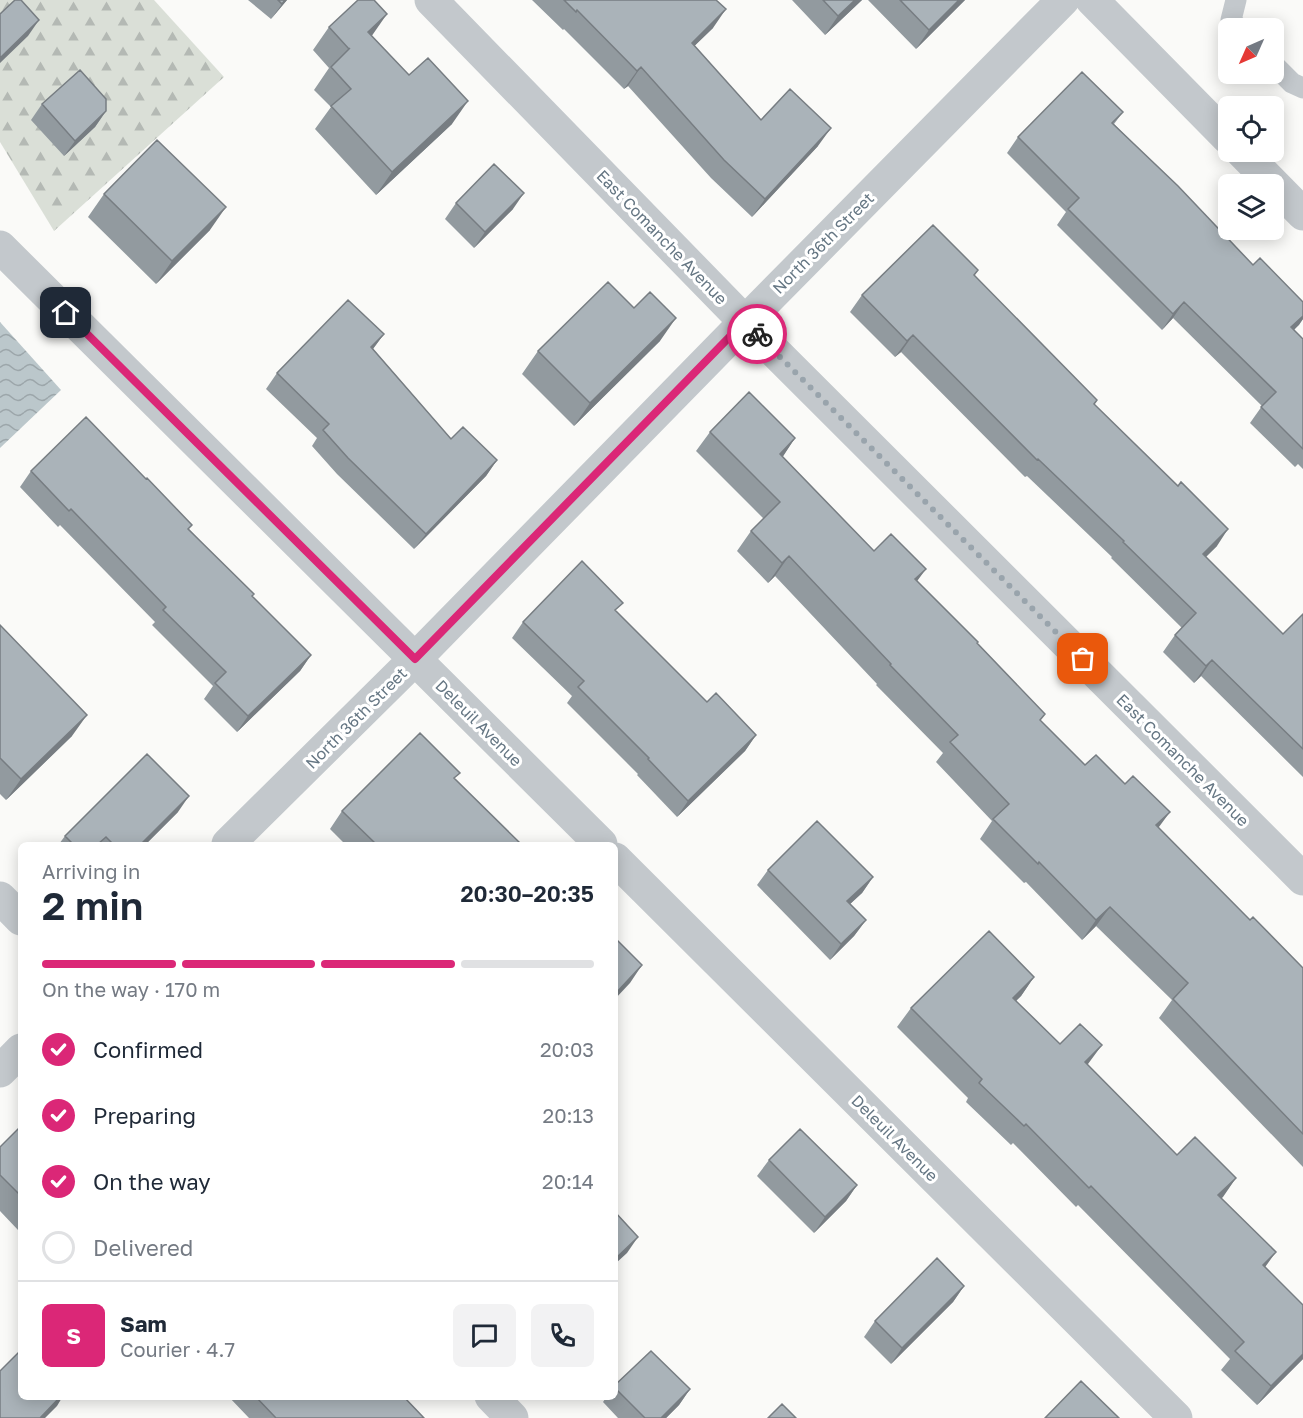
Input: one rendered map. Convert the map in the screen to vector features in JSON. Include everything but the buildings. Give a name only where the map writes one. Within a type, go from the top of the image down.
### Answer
[{"type":"street","name":"East Comanche Avenue","points":[[432,0],[745,321],[1303,879]]},
{"type":"street","name":"North 36th Street","points":[[230,842],[415,659],[1063,0]]},
{"type":"street","points":[[1092,0],[1218,128]]},
{"type":"street","points":[[1252,162],[1303,214]]},
{"type":"street","name":"Deleuil Avenue","points":[[0,247],[599,842]]},
{"type":"street","name":"Deleuil Avenue","points":[[618,862],[1176,1418]]},
{"type":"street","points":[[0,898],[18,916]]},
{"type":"street","points":[[0,1071],[18,1053]]},
{"type":"street","points":[[495,1400],[512,1418]]},
{"type":"lane","points":[[1232,18],[1236,0]]},
{"type":"lane","points":[[1284,75],[1292,83],[1303,88]]},
{"type":"green space","points":[[0,0],[154,0],[224,77],[54,231],[0,142]]},
{"type":"water","points":[[0,322],[61,390],[0,448]]},
{"type":"way so far","points":[[757,334],[1083,659]]},
{"type":"route","points":[[66,313],[415,659],[745,321],[757,334]]}]
